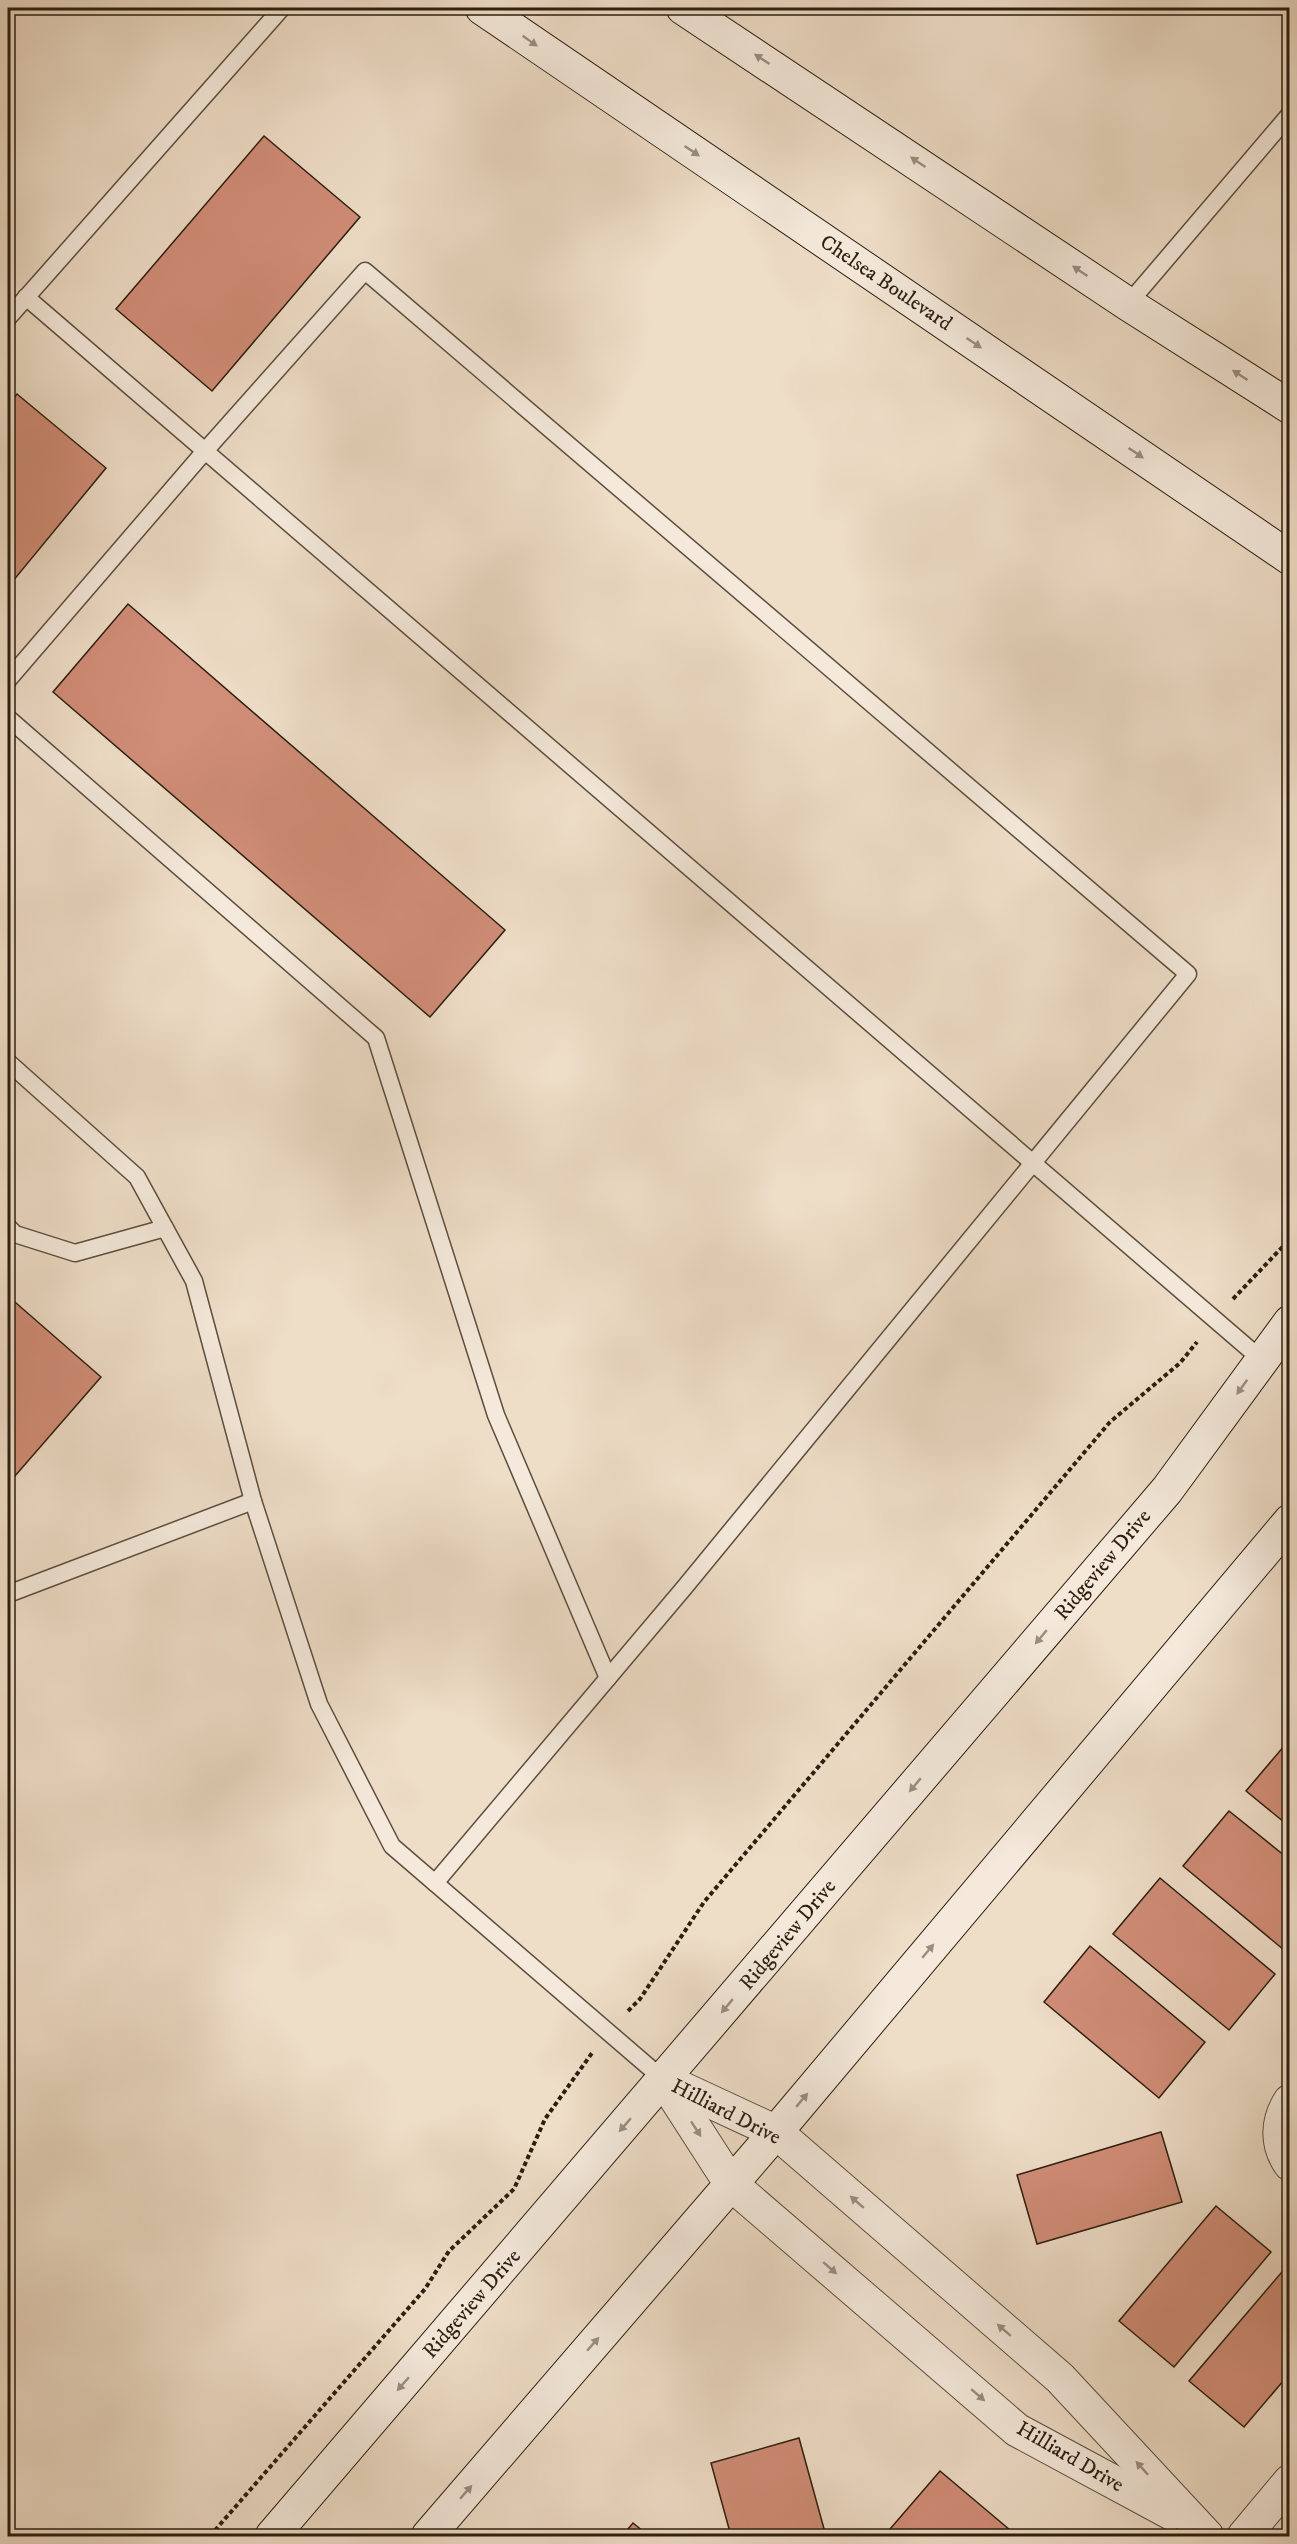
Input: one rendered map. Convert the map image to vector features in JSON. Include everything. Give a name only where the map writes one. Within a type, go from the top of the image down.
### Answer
[{"type":"main road","name":"Chelsea Boulevard","points":[[482,8],[1290,558]]},
{"type":"main road","points":[[683,8],[811,90],[1128,304],[1290,407]]},
{"type":"main road","name":"Ridgeview Drive","points":[[272,2536],[1167,1490],[1290,1323]]},
{"type":"main road","points":[[428,2536],[776,2132],[1290,1521]]},
{"type":"main road","name":"Hilliard Drive","points":[[664,2080],[776,2132],[1060,2378],[1201,2531]]},
{"type":"main road","name":"Hilliard Drive","points":[[664,2080],[731,2184],[1017,2430],[1201,2531]]},
{"type":"main road","points":[[1290,2101],[1278,2132],[1284,2157],[1290,2164]]},
{"type":"main road","points":[[1244,2536],[1290,2481]]},
{"type":"lane","points":[[8,318],[282,8]]},
{"type":"lane","points":[[1128,304],[1290,114]]},
{"type":"lane","points":[[8,680],[205,451],[365,271],[1188,974],[1034,1164],[435,1883]]},
{"type":"lane","points":[[26,297],[1262,1360]]},
{"type":"lane","points":[[8,718],[375,1038],[495,1415],[608,1678]]},
{"type":"lane","points":[[8,1062],[137,1177],[194,1281],[253,1501],[319,1704],[392,1846],[664,2080]]},
{"type":"lane","points":[[8,1227],[15,1234],[75,1253],[165,1228]]},
{"type":"lane","points":[[8,1594],[253,1501]]},
{"type":"path","points":[[210,2536],[425,2289],[449,2251],[514,2189],[545,2119],[609,2033],[640,1999],[704,1902],[1110,1422],[1180,1363],[1252,1276],[1290,1239]]},
{"type":"building","points":[[264,136],[360,217],[212,391],[116,309]]},
{"type":"building","points":[[17,394],[106,468],[8,587],[8,405]]},
{"type":"building","points":[[128,604],[505,930],[430,1017],[53,692]]},
{"type":"building","points":[[8,1296],[101,1377],[8,1484]]},
{"type":"building","points":[[1290,1739],[1290,1827],[1246,1791]]},
{"type":"building","points":[[1229,1811],[1290,1860],[1290,1955],[1183,1866]]},
{"type":"building","points":[[1160,1878],[1275,1974],[1229,2030],[1113,1934]]},
{"type":"building","points":[[1090,1946],[1205,2042],[1159,2098],[1044,2002]]},
{"type":"building","points":[[1161,2132],[1182,2202],[1037,2244],[1017,2175]]},
{"type":"building","points":[[1216,2206],[1271,2252],[1174,2367],[1119,2321]]},
{"type":"building","points":[[1287,2266],[1290,2268],[1290,2373],[1244,2427],[1189,2381]]},
{"type":"building","points":[[799,2438],[826,2536],[731,2536],[711,2463]]},
{"type":"building","points":[[940,2471],[1010,2530],[1004,2536],[884,2536]]},
{"type":"building","points":[[633,2523],[649,2536],[622,2536]]}]
